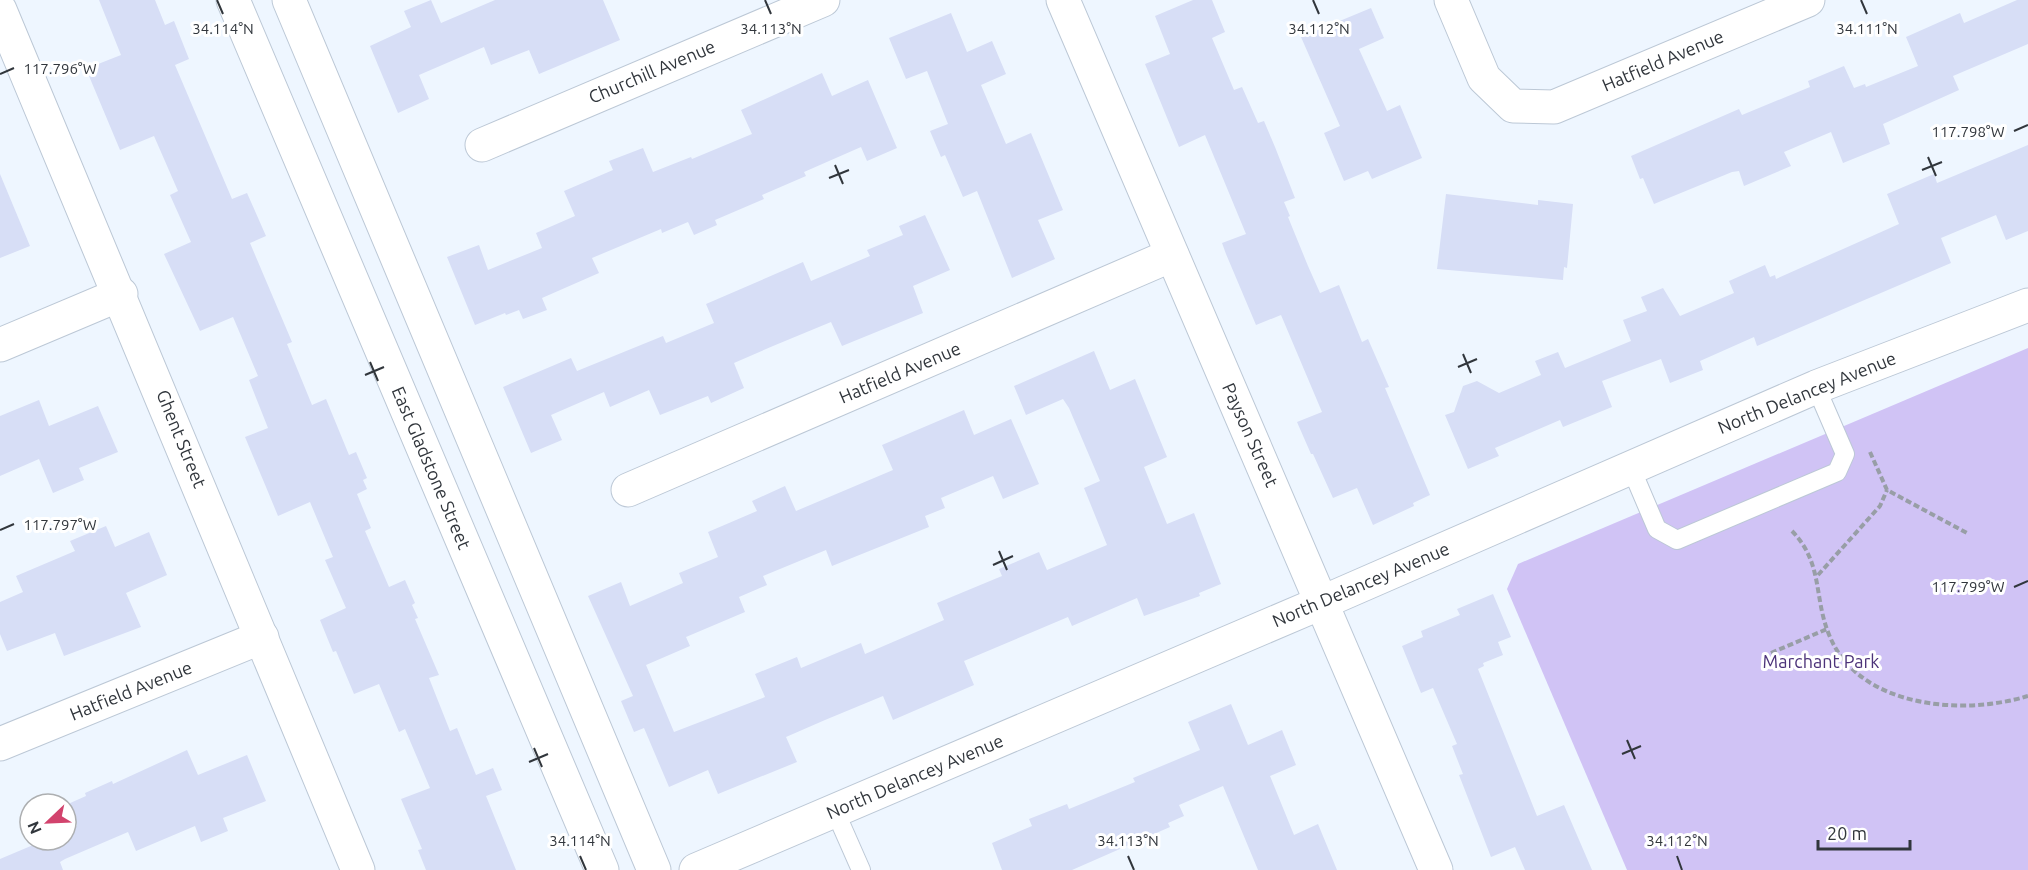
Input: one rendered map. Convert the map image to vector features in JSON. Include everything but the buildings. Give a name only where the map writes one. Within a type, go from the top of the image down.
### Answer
[{"type":"street","name":"East Gladstone Street","points":[[233,0],[602,870]]},
{"type":"street","points":[[289,0],[654,870]]},
{"type":"street","name":"Churchill Avenue","points":[[482,145],[823,0]]},
{"type":"street","name":"Payson Street","points":[[1063,0],[1436,870]]},
{"type":"street","name":"Hatfield Avenue","points":[[1451,0],[1484,78],[1513,106],[1554,107],[1809,0]]},
{"type":"street","name":"Ghent Street","points":[[0,10],[121,294],[358,870]]},
{"type":"street","name":"Hatfield Avenue","points":[[628,490],[1172,255]]},
{"type":"street","points":[[0,345],[121,294]]},
{"type":"street","name":"North Delancey Avenue","points":[[696,870],[1323,602],[1816,387],[2028,305]]},
{"type":"street","name":"Hatfield Avenue","points":[[0,744],[262,637]]},
{"type":"lane","points":[[1631,468],[1657,529],[1677,540],[1837,472],[1845,454],[1816,387]]},
{"type":"lane","points":[[835,811],[861,870]]},
{"type":"path","points":[[1869,450],[1887,490],[1967,533]]},
{"type":"path","points":[[1817,575],[1880,506],[1887,490]]},
{"type":"path","points":[[1792,531],[1808,550],[1817,575],[1821,611],[1827,629],[1848,665],[1871,685],[1899,696],[1940,704],[1997,704],[2028,696]]},
{"type":"path","points":[[1771,653],[1827,629]]},
{"type":"green space","name":"Marchant Park","points":[[2028,348],[2028,870],[1627,870],[1507,589],[1518,564]]}]
